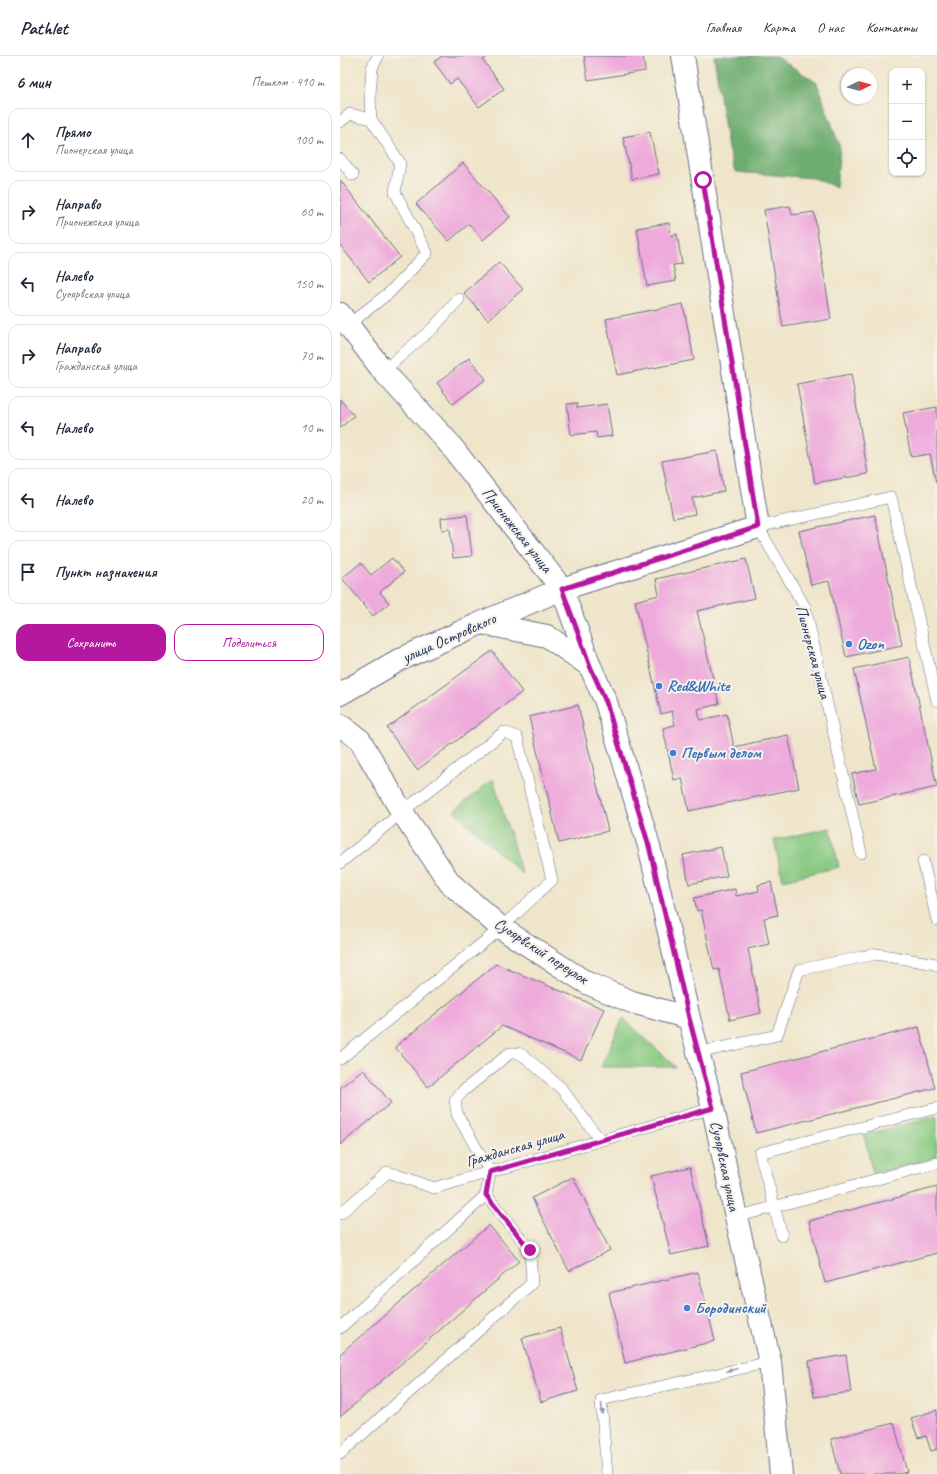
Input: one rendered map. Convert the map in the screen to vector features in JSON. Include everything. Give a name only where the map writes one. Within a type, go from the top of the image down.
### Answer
[{"type":"street","name":"Пионерская улица","points":[[683,56],[758,527]]},
{"type":"street","name":"Прионежская улица","points":[[344,320],[383,371],[448,442],[562,589],[758,527]]},
{"type":"street","name":"улица Островского","points":[[340,694],[399,660],[562,589]]},
{"type":"street","name":"Суоярвская улица","points":[[562,589],[590,666],[606,702],[649,846],[689,1018],[713,1108],[736,1217],[770,1362],[781,1474]]},
{"type":"street","points":[[481,623],[547,636],[590,666]]},
{"type":"street","name":"Суоярвский переулок","points":[[340,725],[360,740],[402,812],[450,882],[500,928],[587,983],[632,1002],[689,1018]]},
{"type":"lane","points":[[344,320],[390,292],[427,254],[395,192],[400,163],[371,119],[370,94],[372,68],[378,56]]},
{"type":"lane","points":[[340,122],[350,114],[371,119]]},
{"type":"lane","points":[[340,159],[353,175]]},
{"type":"lane","points":[[383,371],[433,328],[459,299]]},
{"type":"lane","points":[[758,527],[891,497],[937,701]]},
{"type":"lane","name":"Пионерская улица","points":[[758,527],[805,607],[861,853]]},
{"type":"lane","points":[[340,863],[504,732],[517,736],[552,880],[500,928],[340,1059]]},
{"type":"lane","points":[[923,861],[937,920]]},
{"type":"lane","points":[[698,1053],[777,1035],[799,970],[876,954],[936,964],[937,966]]},
{"type":"lane","points":[[340,1328],[486,1195],[490,1172],[457,1114],[455,1100],[463,1091],[510,1053],[518,1053],[524,1056],[562,1088],[600,1140]]},
{"type":"lane","name":"Гражданская улица","points":[[340,1214],[388,1172],[434,1188],[713,1108]]},
{"type":"lane","points":[[782,1236],[760,1153],[937,1108]]},
{"type":"lane","points":[[736,1217],[937,1163]]},
{"type":"lane","points":[[340,1454],[532,1283],[530,1250],[486,1195]]},
{"type":"lane","points":[[607,1474],[601,1400],[770,1362]]},
{"type":"green space","points":[[714,56],[776,56],[817,83],[840,148],[836,187],[813,178],[735,172],[728,149]]},
{"type":"green space","points":[[493,779],[522,874],[454,811]]},
{"type":"green space","points":[[830,828],[839,867],[783,880],[774,840]]},
{"type":"green space","points":[[623,1018],[676,1067],[601,1067]]},
{"type":"green space","points":[[937,1116],[937,1157],[873,1174],[864,1135]]},
{"type":"building","points":[[442,56],[488,56],[483,60],[504,89],[479,107],[457,79],[450,84],[434,62]]},
{"type":"building","points":[[584,56],[643,56],[645,71],[588,80]]},
{"type":"building","points":[[650,132],[659,174],[632,179],[623,137]]},
{"type":"building","points":[[463,163],[510,217],[483,240],[469,224],[449,241],[416,204]]},
{"type":"building","points":[[340,180],[400,257],[369,282],[340,245]]},
{"type":"building","points":[[790,206],[792,215],[814,212],[831,319],[783,327],[764,210]]},
{"type":"building","points":[[669,223],[671,236],[677,234],[682,264],[673,265],[676,281],[647,286],[637,228]]},
{"type":"building","points":[[499,262],[523,289],[488,320],[464,293]]},
{"type":"building","points":[[683,304],[694,360],[617,375],[606,319]]},
{"type":"building","points":[[469,358],[486,379],[453,404],[437,383]]},
{"type":"building","points":[[851,374],[868,474],[815,483],[797,384]]},
{"type":"building","points":[[340,399],[354,416],[340,428]]},
{"type":"building","points":[[577,403],[577,408],[607,404],[612,436],[597,438],[596,432],[571,435],[567,404]]},
{"type":"building","points":[[937,407],[936,483],[930,454],[911,457],[903,413]]},
{"type":"building","points":[[717,451],[724,491],[692,498],[695,514],[673,518],[662,461]]},
{"type":"building","points":[[467,515],[472,556],[453,558],[450,529],[442,530],[441,518]]},
{"type":"building","points":[[875,515],[902,645],[846,657],[829,581],[811,585],[799,531]]},
{"type":"building","points":[[392,558],[404,572],[380,592],[389,603],[373,616],[342,578],[361,563],[371,575]]},
{"type":"building","points":[[746,559],[755,598],[697,611],[719,704],[698,709],[700,720],[727,714],[734,747],[788,735],[799,788],[689,811],[682,778],[674,780],[663,728],[675,725],[672,711],[661,714],[635,601],[659,595],[656,579]]},
{"type":"building","points":[[492,651],[522,692],[417,770],[387,728]]},
{"type":"building","points":[[909,657],[937,787],[859,804],[852,774],[876,769],[854,669]]},
{"type":"building","points":[[578,705],[608,831],[559,843],[529,717]]},
{"type":"building","points":[[721,847],[727,876],[689,884],[683,855]]},
{"type":"building","points":[[771,882],[778,915],[764,918],[769,944],[748,949],[761,1013],[730,1020],[719,969],[714,970],[701,910],[697,911],[694,898],[735,889],[736,896],[759,891],[758,885]]},
{"type":"building","points":[[496,964],[604,1009],[581,1060],[502,1026],[428,1087],[395,1047]]},
{"type":"building","points":[[919,1027],[935,1088],[756,1133],[741,1072]]},
{"type":"building","points":[[363,1069],[391,1103],[340,1145],[340,1088]]},
{"type":"building","points":[[690,1167],[709,1246],[671,1255],[651,1176]]},
{"type":"building","points":[[573,1177],[610,1250],[569,1271],[532,1198]]},
{"type":"building","points":[[937,1187],[937,1253],[825,1283],[809,1221]]},
{"type":"building","points":[[489,1225],[519,1261],[340,1417],[340,1354]]},
{"type":"building","points":[[698,1272],[715,1341],[625,1363],[609,1293]]},
{"type":"building","points":[[560,1328],[578,1391],[541,1402],[522,1338]]},
{"type":"building","points":[[846,1355],[851,1392],[814,1397],[809,1361]]},
{"type":"building","points":[[937,1410],[937,1449],[931,1451],[926,1436],[918,1438],[911,1418]]},
{"type":"building","points":[[894,1423],[907,1472],[898,1474],[840,1474],[831,1439]]},
{"type":"place","name":"Ozon","points":[[849,644]]},
{"type":"place","name":"Red&White","points":[[659,686]]},
{"type":"place","name":"Первым делом","points":[[673,753]]},
{"type":"place","name":"Бородинский","points":[[687,1308]]},
{"type":"route","points":[[530,1250],[486,1195],[490,1172],[713,1108],[689,1018],[649,846],[606,702],[590,666],[562,589],[758,527],[703,180]]}]
